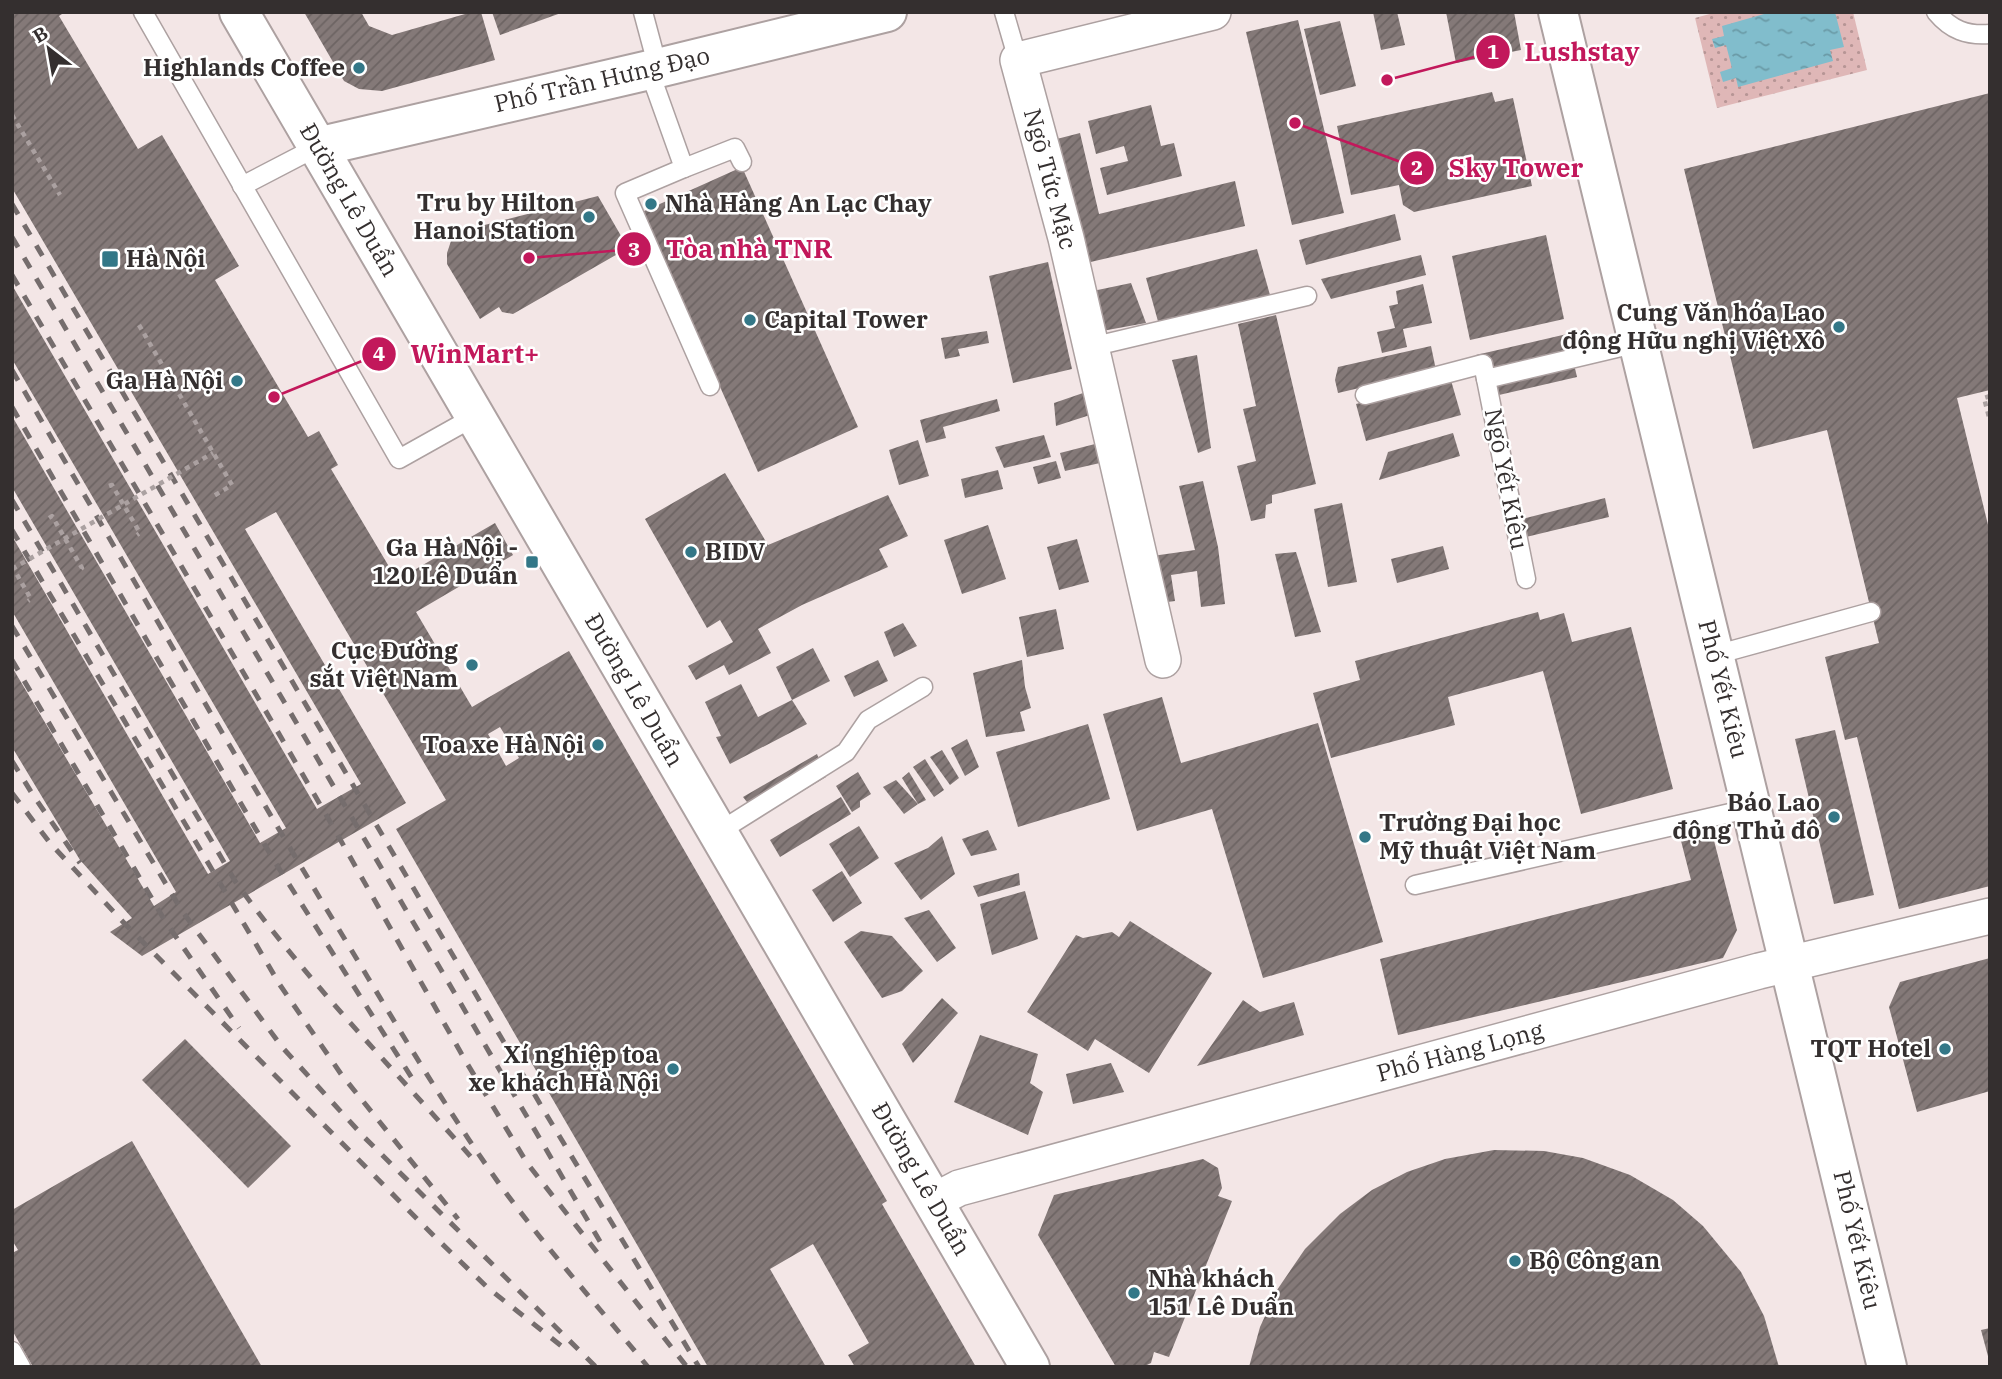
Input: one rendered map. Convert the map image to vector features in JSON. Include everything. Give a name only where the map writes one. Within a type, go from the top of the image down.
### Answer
[{"type":"main road","name":"Đường Lê Duẩn","points":[[239,12],[1031,1367]]},
{"type":"main road","name":"Phố Trần Hưng Đạo","points":[[317,147],[887,12]]},
{"type":"main road","name":"Phố Yết Kiêu","points":[[1558,12],[1887,1367]]},
{"type":"street","points":[[1018,60],[1213,12]]},
{"type":"street","name":"Ngõ Tức Mặc","points":[[1018,60],[1066,238],[1163,660]]},
{"type":"street","name":"Phố Hàng Lọng","points":[[934,1200],[958,1188],[1791,964],[1990,916]]},
{"type":"lane","points":[[143,12],[399,460],[474,417]]},
{"type":"lane","points":[[643,12],[654,69],[684,167]]},
{"type":"lane","name":"Ngõ Tức Mặc","points":[[1004,12],[1018,60]]},
{"type":"lane","points":[[1936,12],[1945,23],[1959,31],[1976,35],[1990,34]]},
{"type":"lane","points":[[242,186],[317,147]]},
{"type":"lane","points":[[710,386],[625,193],[735,148],[742,162]]},
{"type":"lane","points":[[1091,347],[1307,296]]},
{"type":"lane","name":"Ngõ Yết Kiêu","points":[[1486,379],[1638,343]]},
{"type":"lane","name":"Ngõ Yết Kiêu","points":[[1365,395],[1483,364],[1526,579]]},
{"type":"lane","points":[[1715,655],[1871,612]]},
{"type":"lane","points":[[717,833],[846,752],[868,720],[923,687]]},
{"type":"lane","points":[[1415,885],[1752,808]]},
{"type":"lane","points":[[12,1351],[21,1367]]},
{"type":"path","points":[[12,115],[60,195]]},
{"type":"path","points":[[139,325],[232,485],[212,497]]},
{"type":"path","points":[[1990,396],[1984,398],[1990,421]]},
{"type":"path","points":[[29,601],[31,599],[13,568],[213,453]]},
{"type":"path","points":[[108,486],[112,485],[140,533],[137,535]]},
{"type":"path","points":[[49,518],[52,516],[82,568],[80,570]]},
{"type":"shaded area","points":[[1717,12],[1853,12],[1867,70],[1717,108],[1695,18]]},
{"type":"water","points":[[1771,12],[1835,12],[1844,47],[1830,50],[1833,61],[1738,87],[1736,78],[1723,82],[1720,72],[1732,68],[1726,45],[1715,48],[1712,39],[1724,36],[1722,26]]},
{"type":"building","points":[[12,12],[65,12],[59,16],[138,149],[162,135],[239,266],[215,280],[308,437],[319,431],[338,465],[331,469],[397,580],[495,523],[513,555],[416,612],[472,707],[569,651],[887,1201],[882,1204],[976,1367],[855,1367],[848,1355],[869,1343],[813,1244],[770,1269],[826,1367],[708,1367],[396,829],[446,800],[276,512],[245,529],[406,803],[142,956],[110,932],[132,918],[80,860],[12,747],[12,667],[154,906],[176,892],[12,611],[12,536],[208,874],[230,861],[12,487],[12,416],[260,843],[286,828],[12,359],[12,285],[317,809],[361,784],[12,188]],"holes":[[[500,727],[519,758],[506,766],[488,734]]]},
{"type":"building","points":[[304,12],[361,12],[369,26],[392,35],[472,12],[481,12],[495,60],[382,91],[359,89],[344,81]]},
{"type":"building","points":[[492,12],[561,12],[561,13],[500,35]]},
{"type":"building","points":[[1373,12],[1397,12],[1405,45],[1381,50]]},
{"type":"building","points":[[1446,12],[1514,12],[1521,50],[1456,63]]},
{"type":"building","points":[[1298,20],[1344,213],[1292,225],[1246,32]]},
{"type":"building","points":[[1340,21],[1356,86],[1320,95],[1304,29]]},
{"type":"building","points":[[1492,92],[1495,102],[1513,98],[1532,186],[1414,212],[1403,205],[1399,185],[1351,195],[1337,126]]},
{"type":"building","points":[[1990,93],[1990,390],[1957,398],[1990,533],[1990,886],[1899,909],[1857,737],[1845,740],[1825,657],[1879,643],[1827,430],[1753,449],[1684,169]]},
{"type":"building","points":[[1151,105],[1161,146],[1174,143],[1182,176],[1107,195],[1100,168],[1128,161],[1124,146],[1096,154],[1088,121]]},
{"type":"building","points":[[1080,133],[1099,214],[1235,181],[1245,226],[1082,264],[1053,140]]},
{"type":"building","name":"Capital Tower","points":[[742,167],[858,427],[758,472],[642,212]]},
{"type":"building","points":[[598,196],[628,248],[513,314],[502,312],[499,307],[480,319],[447,264],[451,241],[461,231]]},
{"type":"building","points":[[1395,214],[1401,240],[1306,265],[1299,240]]},
{"type":"building","points":[[1546,235],[1564,319],[1470,340],[1452,256]]},
{"type":"building","points":[[1257,249],[1270,295],[1159,325],[1146,278]]},
{"type":"building","points":[[1421,255],[1426,275],[1331,299],[1321,279]]},
{"type":"building","points":[[1048,262],[1072,369],[1013,383],[989,276]]},
{"type":"building","points":[[1131,283],[1146,323],[1102,331],[1088,292]]},
{"type":"building","points":[[1423,284],[1432,323],[1403,329],[1407,347],[1382,353],[1377,332],[1395,328],[1389,306],[1398,304],[1396,291]]},
{"type":"building","points":[[1276,315],[1316,484],[1272,495],[1272,503],[1266,505],[1265,518],[1251,521],[1237,466],[1256,461],[1243,409],[1256,406],[1238,324]]},
{"type":"building","points":[[987,331],[989,343],[958,349],[960,356],[945,359],[941,338]]},
{"type":"building","points":[[1567,334],[1577,377],[1486,398],[1476,355]]},
{"type":"building","points":[[1431,346],[1436,370],[1338,393],[1335,380],[1338,367]]},
{"type":"building","points":[[1197,355],[1211,448],[1198,453],[1172,360]]},
{"type":"building","points":[[1450,377],[1461,415],[1366,441],[1356,404]]},
{"type":"building","points":[[1086,392],[1090,415],[1056,426],[1054,403]]},
{"type":"building","points":[[997,399],[1000,411],[943,427],[946,438],[926,443],[920,420]]},
{"type":"building","points":[[1453,433],[1460,456],[1379,480],[1388,452]]},
{"type":"building","points":[[1044,435],[1051,457],[1004,468],[995,447]]},
{"type":"building","points":[[918,440],[929,476],[899,485],[889,450]]},
{"type":"building","points":[[1095,444],[1100,463],[1065,471],[1060,453]]},
{"type":"building","points":[[1056,461],[1061,478],[1038,484],[1033,467]]},
{"type":"building","points":[[998,470],[1003,489],[965,498],[961,479]]},
{"type":"building","points":[[725,473],[768,545],[888,495],[908,536],[879,549],[888,567],[802,605],[758,629],[771,653],[729,675],[724,665],[696,680],[688,666],[733,642],[720,620],[707,628],[645,519]]},
{"type":"building","points":[[1203,481],[1218,547],[1225,604],[1201,607],[1197,571],[1171,575],[1175,601],[1152,604],[1145,557],[1195,550],[1179,486]]},
{"type":"building","points":[[1605,498],[1609,517],[1518,539],[1514,521]]},
{"type":"building","points":[[1342,503],[1357,582],[1328,587],[1314,509]]},
{"type":"building","points":[[988,525],[1006,579],[962,594],[944,540]]},
{"type":"building","points":[[1077,539],[1089,582],[1059,590],[1047,547]]},
{"type":"building","points":[[1443,546],[1449,569],[1397,583],[1391,559]]},
{"type":"building","points":[[1296,552],[1321,632],[1295,637],[1275,554]]},
{"type":"building","points":[[1056,609],[1064,649],[1027,657],[1019,617]]},
{"type":"building","points":[[1538,612],[1540,620],[1564,613],[1572,642],[1631,627],[1673,789],[1581,814],[1543,671],[1448,697],[1455,725],[1331,758],[1313,693],[1360,680],[1355,661]]},
{"type":"building","points":[[903,623],[917,646],[894,657],[884,632]]},
{"type":"building","points":[[813,648],[830,681],[792,700],[776,667]]},
{"type":"building","points":[[878,660],[888,681],[854,697],[844,676]]},
{"type":"building","points":[[1022,660],[1031,708],[1020,712],[1025,731],[986,737],[973,673]]},
{"type":"building","points":[[741,684],[758,717],[792,700],[807,724],[730,764],[716,737],[721,736],[705,702]]},
{"type":"building","points":[[1162,697],[1181,763],[1318,723],[1383,942],[1263,978],[1212,809],[1137,831],[1103,714]]},
{"type":"building","points":[[1088,724],[1110,799],[1018,827],[996,752]]},
{"type":"building","name":"Báo Lao động Thủ đô","points":[[1835,730],[1874,895],[1834,904],[1795,739]]},
{"type":"building","points":[[967,739],[979,767],[965,776],[951,748]]},
{"type":"building","points":[[942,750],[959,778],[950,785],[930,757]]},
{"type":"building","points":[[817,754],[826,777],[759,817],[743,797]]},
{"type":"building","points":[[925,759],[944,790],[934,797],[913,767]]},
{"type":"building","points":[[858,772],[871,794],[860,801],[860,807],[852,812],[836,786]]},
{"type":"building","points":[[909,772],[926,800],[918,804],[902,778]]},
{"type":"building","points":[[896,780],[918,804],[904,814],[883,787]]},
{"type":"building","points":[[841,797],[851,814],[780,857],[770,840]]},
{"type":"building","points":[[859,826],[879,858],[850,877],[829,844]]},
{"type":"building","points":[[1711,829],[1737,930],[1723,958],[1398,1035],[1380,959],[1691,880],[1680,837]]},
{"type":"building","points":[[988,830],[997,850],[971,856],[962,839]]},
{"type":"building","points":[[942,836],[955,874],[921,900],[894,863],[928,848]]},
{"type":"building","points":[[842,871],[862,903],[833,922],[812,890]]},
{"type":"building","points":[[1019,873],[1020,885],[978,897],[973,886]]},
{"type":"building","points":[[1025,891],[1038,939],[992,955],[980,904]]},
{"type":"building","points":[[929,910],[956,948],[937,962],[904,918]]},
{"type":"building","points":[[1130,921],[1212,973],[1149,1073],[1095,1039],[1088,1051],[1027,1012],[1076,935],[1083,938],[1112,932],[1119,937]]},
{"type":"building","points":[[861,931],[892,936],[923,971],[902,991],[882,998],[844,942]]},
{"type":"building","name":"TQT Hotel","points":[[1990,958],[1990,1091],[1917,1112],[1889,1007],[1900,982]]},
{"type":"building","points":[[942,998],[958,1013],[913,1063],[902,1044]]},
{"type":"building","points":[[1243,1000],[1260,1012],[1294,1002],[1304,1035],[1197,1066]]},
{"type":"building","points":[[980,1035],[1038,1054],[1030,1083],[1043,1092],[1028,1135],[954,1102]]},
{"type":"building","points":[[185,1039],[291,1146],[248,1188],[142,1080]]},
{"type":"building","points":[[1111,1063],[1124,1092],[1073,1104],[1066,1074]]},
{"type":"building","points":[[132,1141],[262,1367],[33,1367],[12,1330],[12,1253],[18,1250],[12,1240],[12,1210]]},
{"type":"building","name":"Bộ Công an","points":[[1494,1150],[1544,1151],[1583,1158],[1630,1175],[1673,1200],[1703,1226],[1741,1272],[1764,1316],[1779,1367],[1249,1367],[1260,1327],[1277,1290],[1305,1249],[1340,1214],[1372,1190],[1407,1172],[1445,1159]]},
{"type":"building","name":"Nhà khách 151 Lê Duẩn","points":[[1203,1159],[1218,1168],[1222,1188],[1218,1196],[1232,1201],[1169,1357],[1154,1352],[1151,1363],[1143,1367],[1116,1367],[1038,1235],[1054,1195]]},
{"type":"building","points":[[1990,1328],[1990,1360],[1989,1360],[1981,1330]]},
{"type":"railway","points":[[12,204],[546,1114],[699,1367]]},
{"type":"railway","points":[[12,237],[605,1250]]},
{"type":"railway","points":[[12,275],[527,1163],[687,1367]]},
{"type":"railway","points":[[12,370],[284,839],[452,1114],[516,1206],[648,1367]]},
{"type":"railway","points":[[12,407],[273,859],[417,1086]]},
{"type":"railway","points":[[12,500],[235,881],[322,991],[478,1165]]},
{"type":"railway","points":[[12,530],[280,985],[341,1074],[458,1219]]},
{"type":"railway","points":[[12,626],[182,911],[282,1047],[364,1137],[596,1367]]},
{"type":"railway","points":[[12,660],[165,921],[239,1028]]},
{"type":"railway","points":[[12,761],[80,863]]},
{"type":"railway","points":[[12,793],[50,843],[125,924],[438,1240],[488,1288],[564,1348]]},
{"type":"place","name":"Highlands Coffee","points":[[359,68]]},
{"type":"place","name":"Lushstay","points":[[1387,80]]},
{"type":"place","name":"Sky Tower","points":[[1295,123]]},
{"type":"place","name":"Nhà Hàng An Lạc Chay","points":[[651,204]]},
{"type":"place","name":"Tru by Hilton Hanoi Station","points":[[589,217]]},
{"type":"place","name":"Tòa nhà TNR","points":[[529,258]]},
{"type":"place","name":"Hà Nội","points":[[110,259]]},
{"type":"place","name":"Capital Tower","points":[[750,320]]},
{"type":"place","name":"Cung Văn hóa Lao động Hữu nghị Việt Xô","points":[[1839,327]]},
{"type":"place","name":"Ga Hà Nội","points":[[237,381]]},
{"type":"place","name":"WinMart+","points":[[274,397]]},
{"type":"place","name":"BIDV","points":[[691,552]]},
{"type":"place","name":"Ga Hà Nội - 120 Lê Duẩn","points":[[532,562]]},
{"type":"place","name":"Cục Đường sắt Việt Nam","points":[[472,665]]},
{"type":"place","name":"Toa xe Hà Nội","points":[[598,745]]},
{"type":"place","name":"Báo Lao động Thủ đô","points":[[1834,817]]},
{"type":"place","name":"Trường Đại học Mỹ thuật Việt Nam","points":[[1365,837]]},
{"type":"place","name":"TQT Hotel","points":[[1945,1049]]},
{"type":"place","name":"Xí nghiệp toa xe khách Hà Nội","points":[[673,1069]]},
{"type":"place","name":"Bộ Công an","points":[[1515,1261]]},
{"type":"place","name":"Nhà khách 151 Lê Duẩn","points":[[1134,1293]]}]
